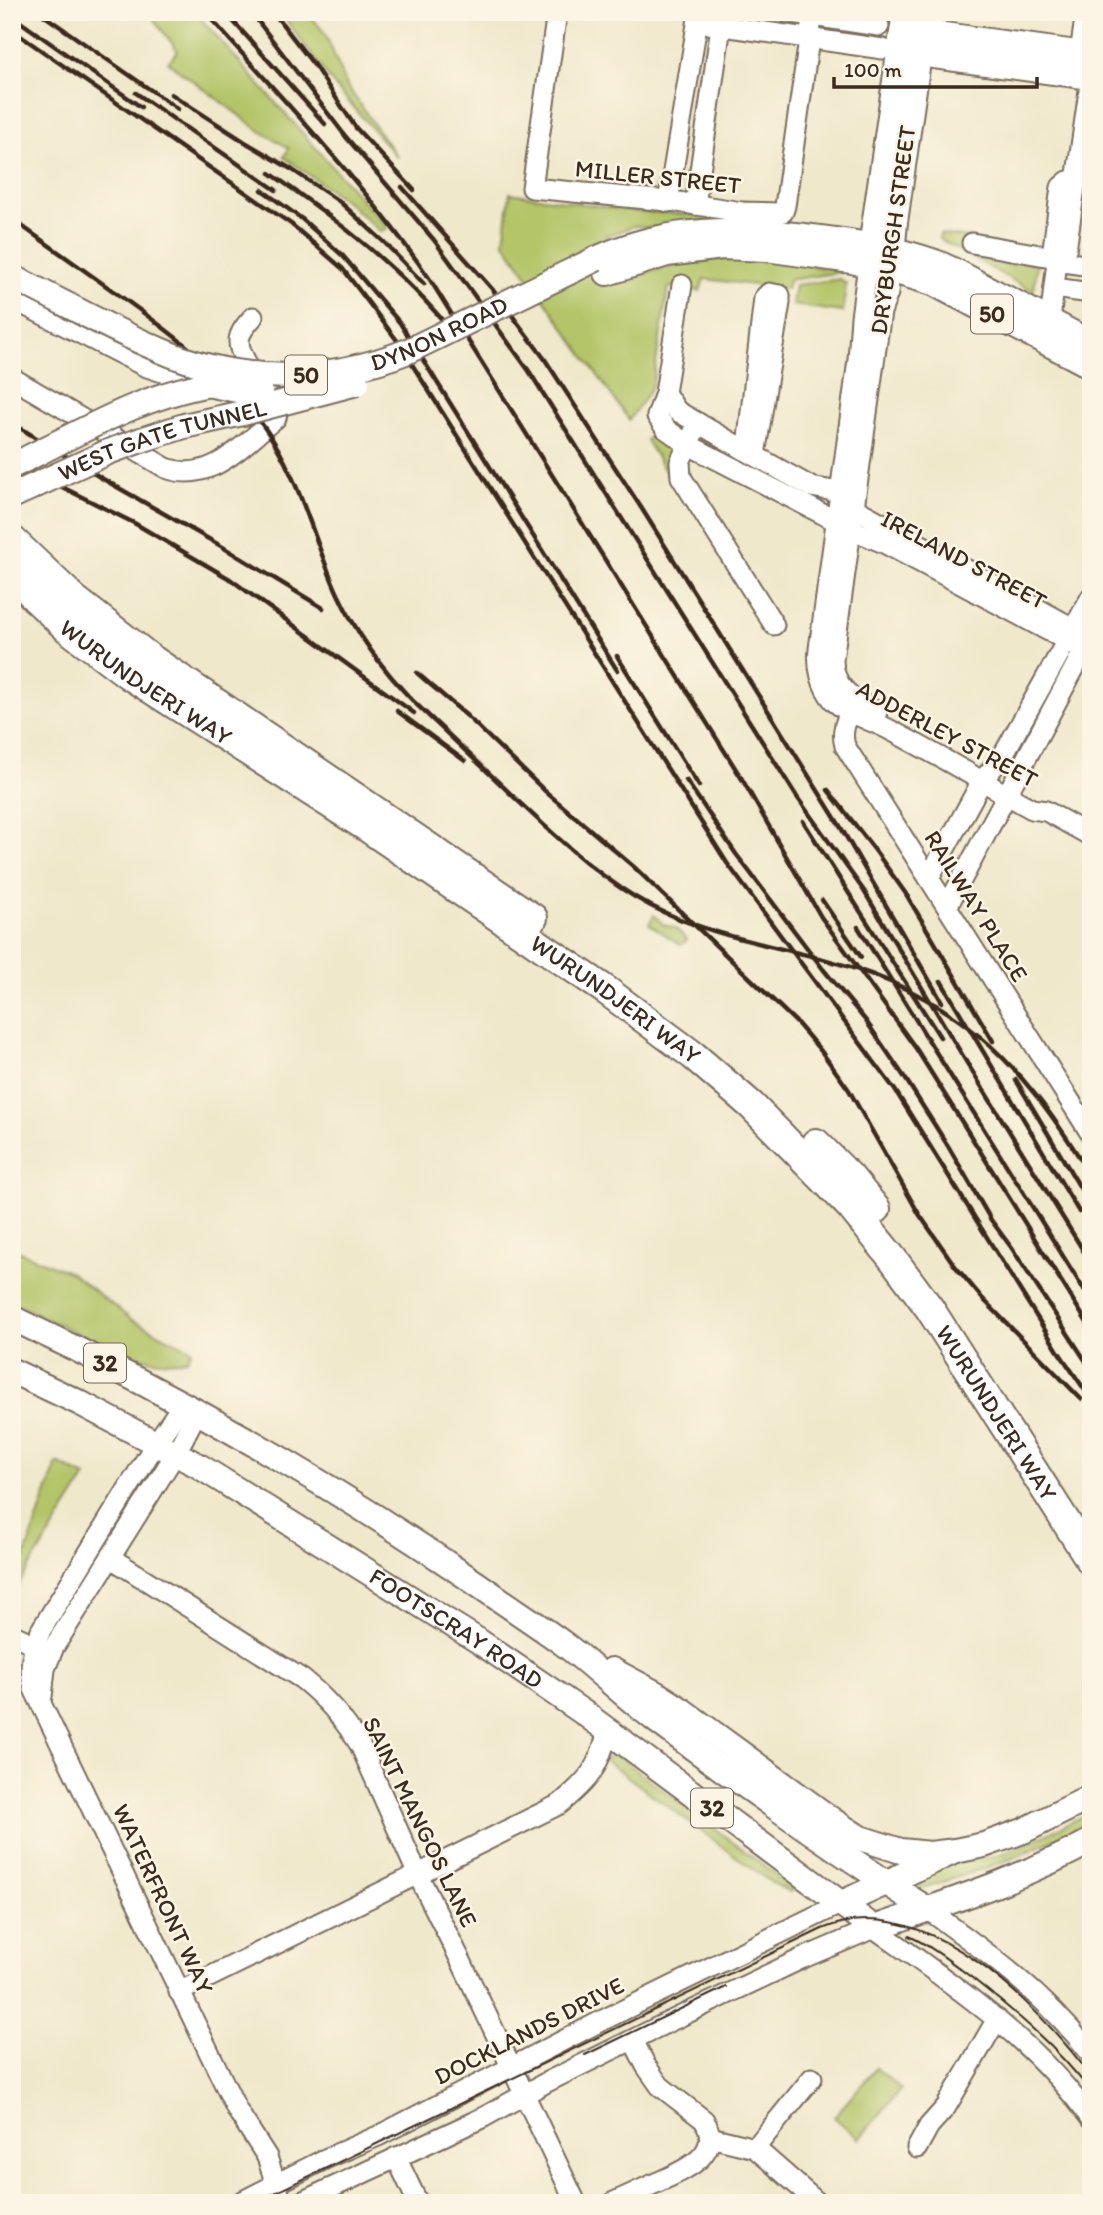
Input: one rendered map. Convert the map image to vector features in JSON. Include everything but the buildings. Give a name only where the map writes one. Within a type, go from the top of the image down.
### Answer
[{"type":"highway","name":"WURUNDJERI WAY","points":[[12,541],[73,598],[142,651],[651,1000],[763,1091],[850,1177],[902,1239],[943,1294],[1091,1531]]},
{"type":"highway","name":"WURUNDJERI WAY","points":[[12,571],[67,628],[130,675],[368,828],[607,991],[694,1056],[751,1105],[850,1206],[893,1259],[930,1309],[1091,1561]]},
{"type":"highway","points":[[12,584],[46,609]]},
{"type":"main road","points":[[904,33],[1087,69]]},
{"type":"main road","name":"DRYBURGH STREET","points":[[881,258],[904,33]]},
{"type":"main road","name":"DYNON ROAD","points":[[12,277],[170,355],[233,372],[276,377],[328,373],[386,360],[602,266],[722,247],[881,258]]},
{"type":"main road","name":"50","points":[[881,258],[942,265],[1091,343]]},
{"type":"main road","name":"50","points":[[881,258],[1091,366]]},
{"type":"main road","name":"DYNON ROAD","points":[[12,296],[146,364],[207,384],[237,390],[270,392],[320,390],[397,372],[540,302],[602,266]]},
{"type":"main road","name":"WEST GATE TUNNEL","points":[[12,466],[141,404],[175,392],[207,384],[276,377]]},
{"type":"main road","name":"WEST GATE TUNNEL","points":[[12,496],[108,452],[141,440],[184,426],[357,383]]},
{"type":"main road","name":"FOOTSCRAY ROAD","points":[[12,1318],[190,1408],[368,1511],[565,1645],[655,1720],[927,1909]]},
{"type":"main road","name":"FOOTSCRAY ROAD","points":[[12,1371],[166,1448],[265,1506],[477,1640],[608,1731],[874,1928]]},
{"type":"main road","name":"FOOTSCRAY ROAD","points":[[565,1645],[657,1694],[832,1821],[860,1838],[901,1851],[930,1854],[956,1851]]},
{"type":"main road","name":"32","points":[[956,1851],[1002,1840],[1091,1797]]},
{"type":"main road","points":[[874,1928],[1031,1871],[1091,1841]]},
{"type":"main road","points":[[840,1904],[956,1851]]},
{"type":"street","name":"MILLER STREET","points":[[557,12],[532,188],[741,212],[783,212],[810,39]]},
{"type":"street","points":[[786,12],[813,14],[904,33]]},
{"type":"street","points":[[1050,321],[1057,260],[1053,248],[1061,187],[1073,173],[1087,69],[1086,12]]},
{"type":"street","points":[[810,39],[813,14]]},
{"type":"street","points":[[668,202],[698,17],[722,19],[810,39],[904,33]]},
{"type":"street","points":[[695,205],[722,19]]},
{"type":"street","points":[[676,154],[702,158]]},
{"type":"street","points":[[972,243],[1091,265]]},
{"type":"street","name":"DRYBURGH STREET","points":[[844,525],[854,508],[860,404],[869,334],[888,293],[881,258]]},
{"type":"street","points":[[682,285],[665,393],[677,411],[811,487],[839,492]]},
{"type":"street","points":[[1054,288],[1091,293]]},
{"type":"street","points":[[769,293],[775,293],[780,295],[780,303],[749,452],[748,438],[764,298],[769,293]]},
{"type":"street","points":[[247,364],[238,341],[242,328],[253,317]]},
{"type":"street","points":[[12,378],[166,468],[186,473],[208,469],[226,459],[276,418],[278,408]]},
{"type":"street","name":"IRELAND STREET","points":[[665,393],[657,416],[666,429],[695,448],[844,525],[1089,643]]},
{"type":"street","name":"DRYBURGH STREET","points":[[834,690],[836,586],[844,525],[839,492],[860,404]]},
{"type":"street","points":[[705,427],[695,448],[680,462],[680,472],[774,625]]},
{"type":"street","name":"IRELAND STREET","points":[[854,508],[1069,634]]},
{"type":"street","points":[[930,876],[985,777],[1002,757],[1091,597]]},
{"type":"street","points":[[948,905],[1089,643]]},
{"type":"street","name":"ADDERLEY STREET","points":[[834,690],[853,706],[1009,790],[1032,809],[1046,811],[1091,836]]},
{"type":"street","name":"RAILWAY PLACE","points":[[853,706],[843,731],[845,746],[930,876],[1091,1134]]},
{"type":"street","name":"WATERFRONT WAY","points":[[45,1709],[42,1686],[48,1659],[111,1558],[166,1448],[190,1408]]},
{"type":"street","name":"WATERFRONT WAY","points":[[166,1448],[78,1568],[41,1630],[31,1659],[31,1678],[237,2110],[259,2170],[277,2194]]},
{"type":"street","name":"SAINT MANGOS LANE","points":[[111,1558],[292,1673],[328,1702],[350,1730],[360,1745],[418,1875],[576,2203]]},
{"type":"street","points":[[12,1634],[35,1645]]},
{"type":"street","points":[[179,1992],[560,1804],[591,1774],[601,1759],[608,1731]]},
{"type":"street","name":"DOCKLANDS DRIVE","points":[[239,2203],[277,2194],[378,2136],[511,2067],[840,1904]]},
{"type":"street","points":[[927,1909],[1030,1987],[1091,2054]]},
{"type":"street","points":[[299,2203],[484,2117],[633,2040],[801,1959],[874,1928],[998,2019],[1057,2076],[1091,2119]]},
{"type":"street","points":[[917,2148],[929,2126],[946,2106],[998,2019]]},
{"type":"street","points":[[612,2203],[689,2167],[704,2154],[710,2137],[704,2120],[654,2079],[633,2040]]},
{"type":"street","points":[[755,2148],[812,2078]]},
{"type":"street","points":[[710,2137],[755,2148],[818,2203]]},
{"type":"street","points":[[396,2157],[418,2203]]},
{"type":"green space","points":[[148,12],[195,12],[387,228],[381,232],[348,203],[284,157],[289,148],[260,131],[168,62],[178,51]]},
{"type":"green space","points":[[280,12],[307,12],[325,33],[347,86],[398,158],[334,85]]},
{"type":"green space","points":[[510,193],[639,212],[713,215],[733,221],[661,229],[635,226],[606,236],[606,240],[591,248],[628,278],[687,263],[725,259],[777,261],[847,271],[789,280],[787,289],[704,279],[700,291],[670,287],[653,381],[650,390],[629,420],[504,242]]},
{"type":"green space","points":[[940,234],[971,238],[969,250],[983,259],[1013,265],[1016,260],[1037,264],[1034,289],[1032,291],[939,239]]},
{"type":"green space","points":[[840,279],[846,284],[843,312],[792,305],[795,285]]},
{"type":"green space","points":[[652,435],[674,451],[675,459],[670,479],[646,440]]},
{"type":"green space","points":[[654,915],[664,925],[675,928],[687,940],[681,945],[649,924]]},
{"type":"green space","points":[[12,1249],[71,1273],[132,1320],[192,1350],[187,1359],[169,1362],[123,1352],[74,1332],[12,1301]]},
{"type":"green space","points":[[57,1463],[86,1477],[12,1595],[12,1593]]},
{"type":"green space","points":[[611,1751],[794,1888],[790,1892],[772,1883],[606,1761]]},
{"type":"green space","points":[[1091,1812],[1091,1823],[1011,1859],[926,1888],[917,1889],[912,1885],[919,1877],[936,1868],[1013,1850]]},
{"type":"green space","points":[[876,2068],[901,2089],[859,2139],[834,2117]]},
{"type":"tram line","points":[[254,2203],[822,1929],[860,1920],[899,1924],[937,1938],[974,1959],[1040,2016],[1091,2076]]},
{"type":"tram line","points":[[909,1936],[948,1960],[1019,2017],[1050,2045],[1091,2092]]},
{"type":"tram line","points":[[585,2055],[726,1987]]},
{"type":"railway","points":[[39,12],[178,109]]},
{"type":"railway","points":[[205,12],[377,208],[429,278],[742,779],[821,917],[917,1050],[1091,1329]]},
{"type":"railway","points":[[225,12],[325,124]]},
{"type":"railway","points":[[251,12],[346,137],[434,240],[529,371],[797,797],[864,891],[1091,1263]]},
{"type":"railway","points":[[273,12],[314,65],[356,128],[414,190]]},
{"type":"railway","points":[[12,16],[141,107]]},
{"type":"railway","points":[[12,30],[291,224],[343,269],[396,339],[727,863],[895,1090],[1058,1351],[1091,1399]]},
{"type":"railway","points":[[136,93],[276,190]]},
{"type":"railway","points":[[171,94],[340,202],[384,242],[424,284]]},
{"type":"railway","points":[[270,173],[391,267],[454,334]]},
{"type":"railway","points":[[402,187],[493,290],[544,358],[642,509],[840,826],[942,1002]]},
{"type":"railway","points":[[262,190],[302,219],[343,256],[400,323],[617,670]]},
{"type":"railway","points":[[12,219],[160,325],[203,360],[242,398],[284,460],[338,594],[372,651],[414,702],[565,844],[615,884],[672,916],[714,931],[870,974],[912,992],[948,1013],[981,1038],[1011,1066],[1065,1135],[1091,1176]]},
{"type":"railway","points":[[12,423],[323,608]]},
{"type":"railway","points":[[12,462],[134,523],[230,579],[414,713]]},
{"type":"railway","points":[[617,656],[699,786]]},
{"type":"railway","points":[[417,673],[467,716],[546,792],[634,867],[797,1023],[849,1090],[919,1214],[955,1266],[982,1298],[1081,1399]]},
{"type":"railway","points":[[397,711],[465,761]]},
{"type":"railway","points":[[686,780],[736,854],[866,1021],[948,1146],[991,1220],[1091,1369]]},
{"type":"railway","points":[[828,790],[906,894],[993,1041]]},
{"type":"railway","points":[[803,821],[940,1037]]},
{"type":"railway","points":[[822,900],[861,957]]},
{"type":"railway","points":[[858,927],[1091,1301]]},
{"type":"railway","points":[[941,981],[1079,1212]]},
{"type":"railway","points":[[1016,1080],[1091,1206]]}]
